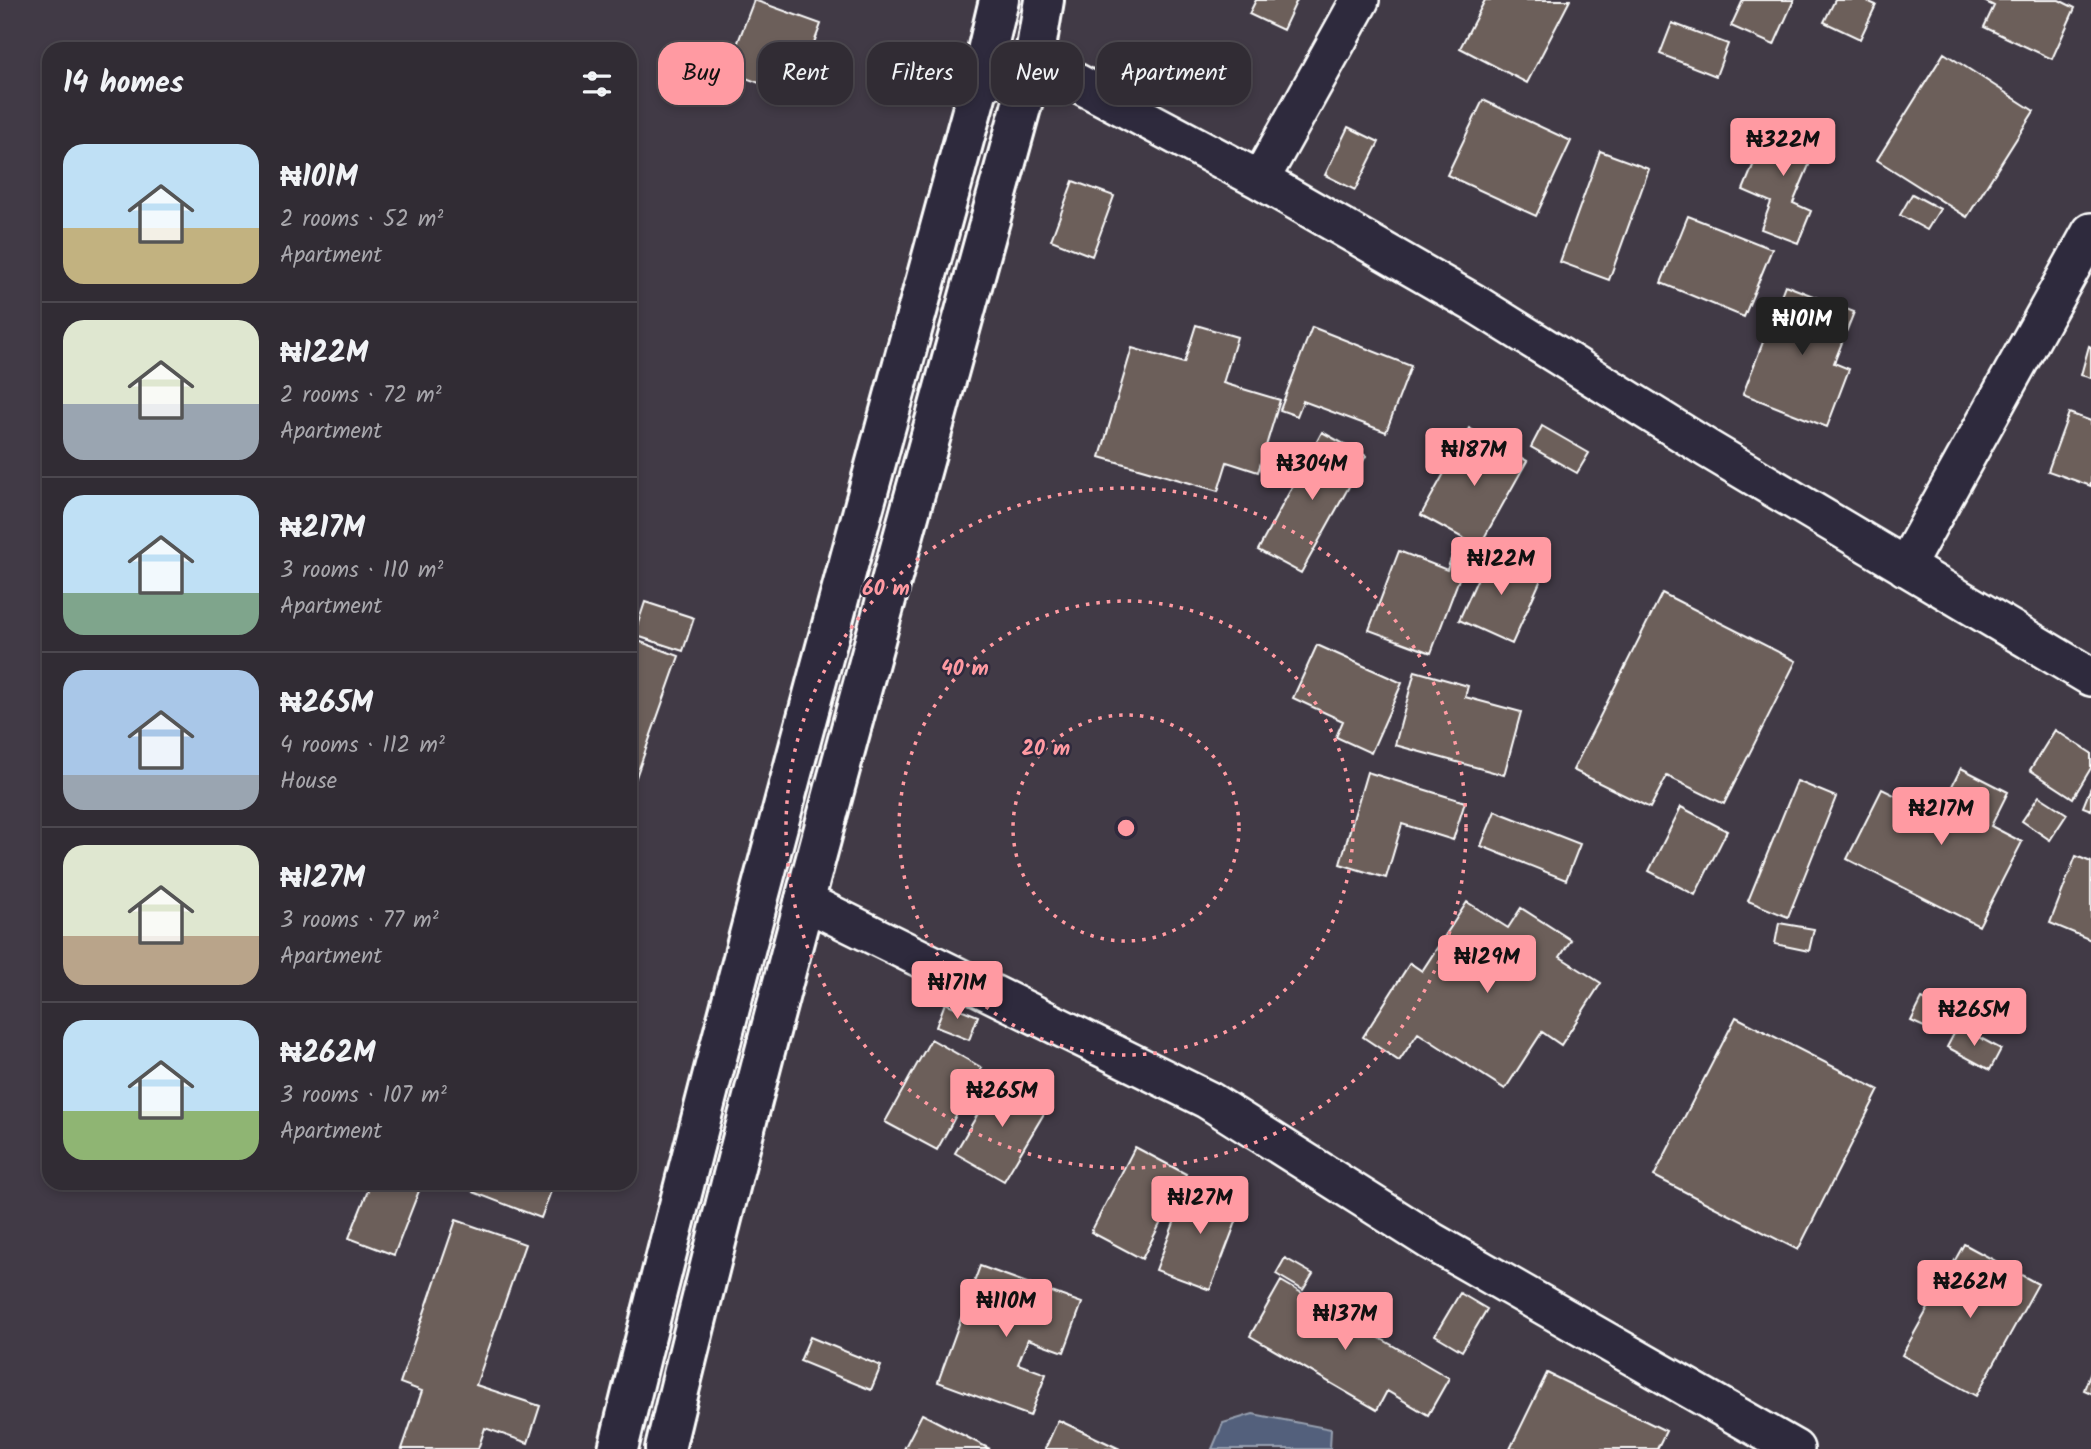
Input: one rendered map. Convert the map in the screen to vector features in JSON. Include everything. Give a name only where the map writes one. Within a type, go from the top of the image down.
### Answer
[{"type":"street","points":[[618,1449],[678,1201],[760,889],[979,85],[999,0]]},
{"type":"street","points":[[1037,42],[1044,0]]},
{"type":"street","points":[[1260,180],[1360,0]]},
{"type":"street","points":[[979,85],[991,80]]},
{"type":"street","points":[[1083,86],[1260,180],[1474,303],[1708,449],[2091,677]]},
{"type":"street","points":[[665,1449],[723,1208],[804,901],[1022,105]]},
{"type":"street","points":[[1905,567],[2091,232]]},
{"type":"street","points":[[804,901],[1208,1100],[1432,1241],[1795,1449]]},
{"type":"water","points":[[1253,1414],[1331,1429],[1330,1449],[1212,1449],[1223,1423]]},
{"type":"building","points":[[754,0],[821,24],[814,42],[758,42],[758,83],[744,77],[744,42],[738,42]]},
{"type":"building","points":[[1256,0],[1297,0],[1283,30],[1249,14]]},
{"type":"building","points":[[1485,0],[1570,0],[1527,83],[1460,48]]},
{"type":"building","points":[[1743,0],[1794,0],[1774,45],[1731,26]]},
{"type":"building","points":[[1835,0],[1865,0],[1876,5],[1860,39],[1824,22]]},
{"type":"building","points":[[1982,0],[2059,0],[2075,8],[2052,59],[1984,27],[1994,6]]},
{"type":"building","points":[[1672,23],[1728,44],[1716,76],[1660,54]]},
{"type":"building","points":[[1944,53],[2034,111],[1967,217],[1877,160]]},
{"type":"building","points":[[1483,100],[1571,141],[1536,216],[1447,175]]},
{"type":"building","points":[[1772,119],[1820,139],[1793,203],[1811,211],[1798,243],[1761,229],[1771,202],[1743,190]]},
{"type":"building","points":[[1348,127],[1379,142],[1355,190],[1325,175]]},
{"type":"building","points":[[1600,151],[1649,169],[1609,280],[1560,262]]},
{"type":"building","points":[[1073,181],[1114,196],[1092,256],[1051,240]]},
{"type":"building","points":[[1912,194],[1940,209],[1927,230],[1900,215]]},
{"type":"building","points":[[1688,216],[1772,249],[1744,317],[1661,283]]},
{"type":"building","points":[[1785,285],[1854,312],[1834,363],[1849,369],[1827,427],[1743,394]]},
{"type":"building","points":[[1196,325],[1237,337],[1223,383],[1280,400],[1258,472],[1227,462],[1218,491],[1100,457],[1132,348],[1184,363]]},
{"type":"building","points":[[1312,327],[1411,366],[1386,432],[1303,401],[1297,416],[1280,410]]},
{"type":"building","points":[[2089,346],[2091,347],[2091,378],[2081,375]]},
{"type":"building","points":[[2069,413],[2091,421],[2091,486],[2048,471]]},
{"type":"building","points":[[1542,426],[1589,453],[1577,473],[1531,447]]},
{"type":"building","points":[[1469,428],[1527,461],[1479,547],[1421,515]]},
{"type":"building","points":[[1322,432],[1366,456],[1301,573],[1258,550]]},
{"type":"building","points":[[1454,550],[1468,555],[1431,653],[1369,630],[1399,551],[1447,570]]},
{"type":"building","points":[[1490,551],[1543,575],[1512,644],[1459,620]]},
{"type":"building","points":[[1662,593],[1796,661],[1724,804],[1667,776],[1650,808],[1573,770]]},
{"type":"building","points":[[645,602],[694,618],[683,651],[637,636],[637,626]]},
{"type":"building","points":[[637,641],[679,656],[637,774]]},
{"type":"building","points":[[1317,645],[1402,683],[1371,753],[1336,737],[1343,721],[1293,698]]},
{"type":"building","points":[[1415,671],[1468,686],[1465,697],[1521,712],[1504,775],[1395,745]]},
{"type":"building","points":[[2055,730],[2091,753],[2091,768],[2073,798],[2030,770]]},
{"type":"building","points":[[1961,768],[2008,792],[1991,826],[2022,842],[1979,926],[1847,859],[1882,789],[1937,816]]},
{"type":"building","points":[[1367,772],[1465,802],[1453,840],[1402,824],[1386,878],[1340,864]]},
{"type":"building","points":[[1797,781],[1836,797],[1788,917],[1748,901]]},
{"type":"building","points":[[2091,787],[2091,810],[2083,807]]},
{"type":"building","points":[[2039,796],[2067,814],[2050,840],[2022,821]]},
{"type":"building","points":[[1681,807],[1727,831],[1695,895],[1649,871]]},
{"type":"building","points":[[1495,811],[1580,844],[1566,880],[1481,846]]},
{"type":"building","points":[[2076,856],[2091,862],[2091,940],[2050,923]]},
{"type":"building","points":[[1467,902],[1508,928],[1521,908],[1571,940],[1560,957],[1601,983],[1561,1045],[1542,1032],[1505,1089],[1418,1033],[1399,1061],[1363,1037],[1410,963],[1422,971]]},
{"type":"building","points":[[1779,923],[1814,929],[1809,951],[1775,944]]},
{"type":"building","points":[[1922,999],[1946,1010],[1935,1032],[1911,1021]]},
{"type":"building","points":[[945,1003],[978,1016],[969,1040],[936,1027]]},
{"type":"building","points":[[1736,1017],[1879,1090],[1798,1250],[1654,1176]]},
{"type":"building","points":[[1958,1026],[2001,1049],[1990,1070],[1947,1047]]},
{"type":"building","points":[[931,1039],[982,1068],[937,1150],[885,1122]]},
{"type":"building","points":[[1000,1076],[1049,1105],[1004,1181],[955,1153]]},
{"type":"building","points":[[1135,1147],[1186,1174],[1142,1259],[1091,1232]]},
{"type":"building","points":[[1190,1181],[1244,1201],[1210,1290],[1156,1270]]},
{"type":"building","points":[[368,1190],[419,1190],[394,1255],[349,1238]]},
{"type":"building","points":[[474,1190],[551,1190],[541,1218],[473,1192]]},
{"type":"building","points":[[456,1220],[525,1244],[476,1385],[540,1406],[528,1443],[485,1428],[478,1449],[402,1449],[422,1391],[400,1383]]},
{"type":"building","points":[[1964,1244],[2038,1284],[1976,1396],[1902,1355]]},
{"type":"building","points":[[1285,1258],[1313,1274],[1303,1290],[1276,1274]]},
{"type":"building","points":[[980,1266],[1082,1303],[1064,1352],[1028,1339],[1018,1364],[1046,1374],[1030,1416],[938,1382]]},
{"type":"building","points":[[1281,1281],[1449,1378],[1428,1415],[1387,1391],[1377,1410],[1250,1336]]},
{"type":"building","points":[[1460,1293],[1487,1309],[1462,1351],[1435,1335]]},
{"type":"building","points":[[810,1337],[881,1366],[871,1390],[800,1361]]},
{"type":"building","points":[[2091,1371],[2091,1393],[2084,1390]]},
{"type":"building","points":[[1547,1373],[1666,1431],[1657,1449],[1510,1449]]},
{"type":"building","points":[[922,1414],[990,1449],[904,1449]]},
{"type":"building","points":[[1058,1420],[1120,1449],[1045,1449]]}]
